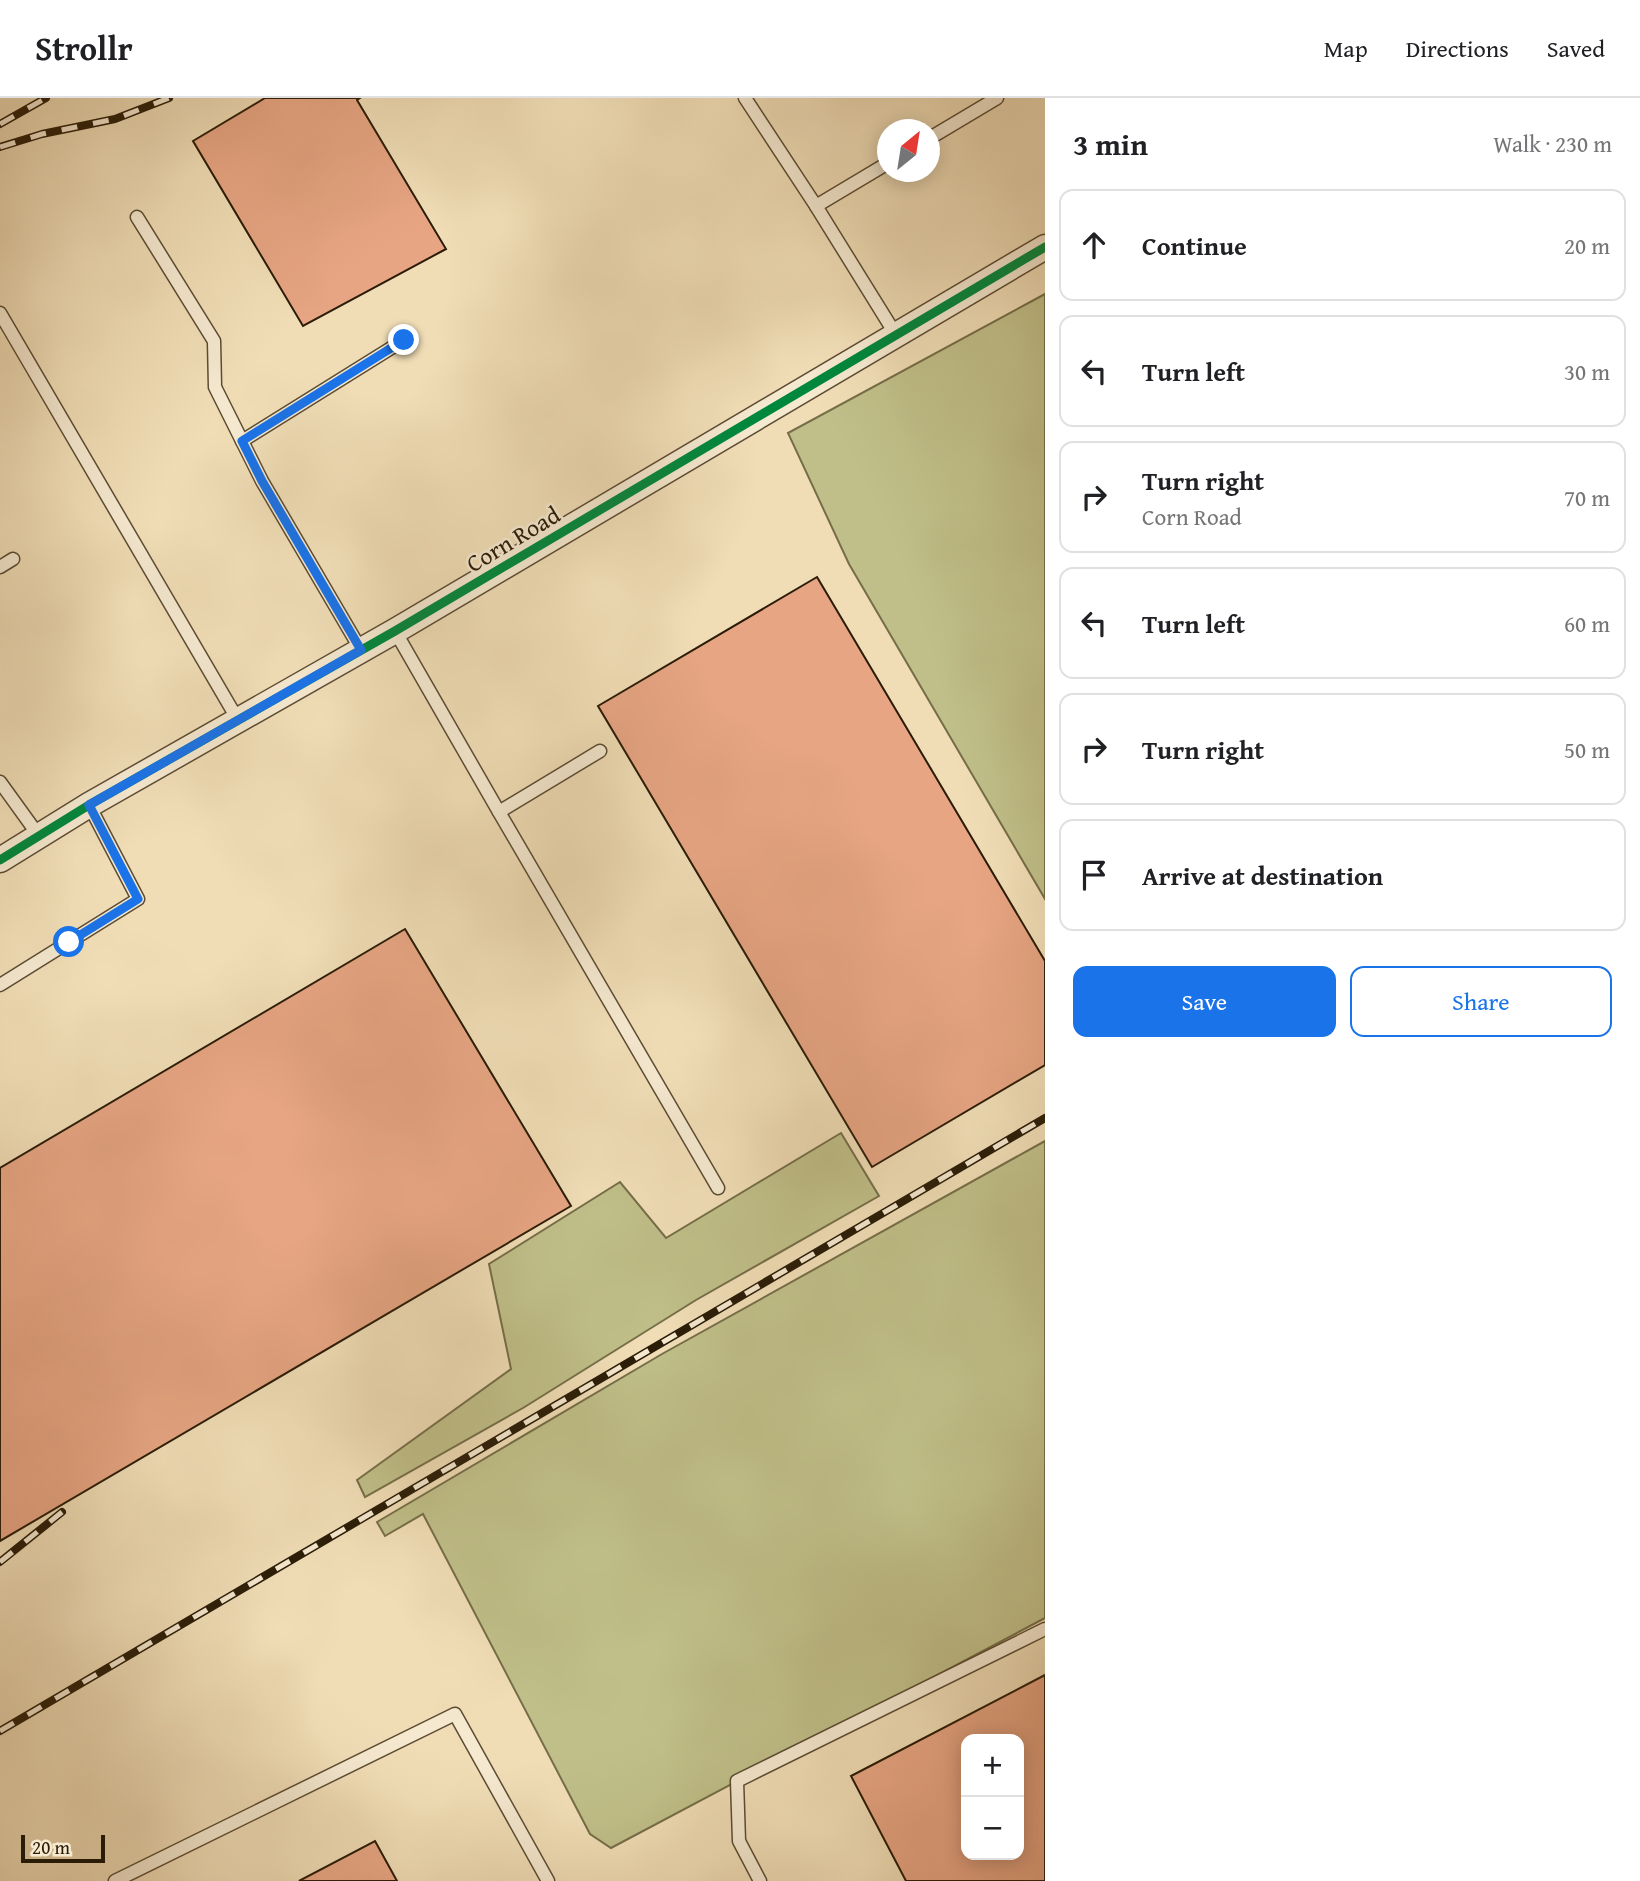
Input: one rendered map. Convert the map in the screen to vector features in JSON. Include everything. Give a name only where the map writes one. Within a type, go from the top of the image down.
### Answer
[{"type":"street","name":"Corn Road","points":[[0,860],[89,805],[395,631],[1045,247]]},
{"type":"lane","points":[[745,98],[896,335]]},
{"type":"lane","points":[[940,132],[997,98]]},
{"type":"lane","points":[[816,206],[877,169]]},
{"type":"lane","points":[[137,217],[214,341],[215,387],[262,481],[361,650]]},
{"type":"lane","points":[[0,313],[237,720]]},
{"type":"lane","points":[[242,441],[404,340]]},
{"type":"lane","points":[[0,567],[13,559]]},
{"type":"lane","points":[[395,631],[718,1188]]},
{"type":"lane","points":[[499,811],[600,751]]},
{"type":"lane","points":[[0,782],[39,836]]},
{"type":"lane","points":[[0,985],[138,899],[89,805]]},
{"type":"lane","points":[[760,1881],[739,1841],[737,1781],[1045,1629]]},
{"type":"lane","points":[[116,1881],[455,1714],[548,1881]]},
{"type":"shaded area","points":[[1045,294],[1045,899],[849,564],[788,433]]},
{"type":"shaded area","points":[[841,1133],[879,1196],[696,1300],[523,1408],[365,1497],[357,1480],[511,1369],[489,1264],[620,1182],[666,1238]]},
{"type":"shaded area","points":[[1045,1141],[1045,1618],[611,1848],[590,1834],[423,1514],[385,1536],[377,1522],[662,1354]]},
{"type":"building","points":[[265,98],[360,98],[357,100],[446,249],[303,326],[193,141]]},
{"type":"building","points":[[817,577],[1045,961],[1045,1065],[872,1167],[598,706]]},
{"type":"building","points":[[405,929],[571,1206],[0,1541],[0,1168]]},
{"type":"building","points":[[1045,1675],[1045,1881],[906,1881],[851,1776]]},
{"type":"building","points":[[375,1841],[397,1881],[299,1881]]},
{"type":"railway","points":[[0,124],[46,98]]},
{"type":"railway","points":[[0,147],[42,134],[115,119],[169,98]]},
{"type":"railway","points":[[0,1731],[1045,1118]]},
{"type":"railway","points":[[0,1562],[62,1512]]},
{"type":"cycle path","points":[[0,860],[89,805],[395,631],[1045,247]]},
{"type":"route","points":[[69,942],[138,899],[89,805],[361,650],[262,481],[242,441],[404,340]]}]
